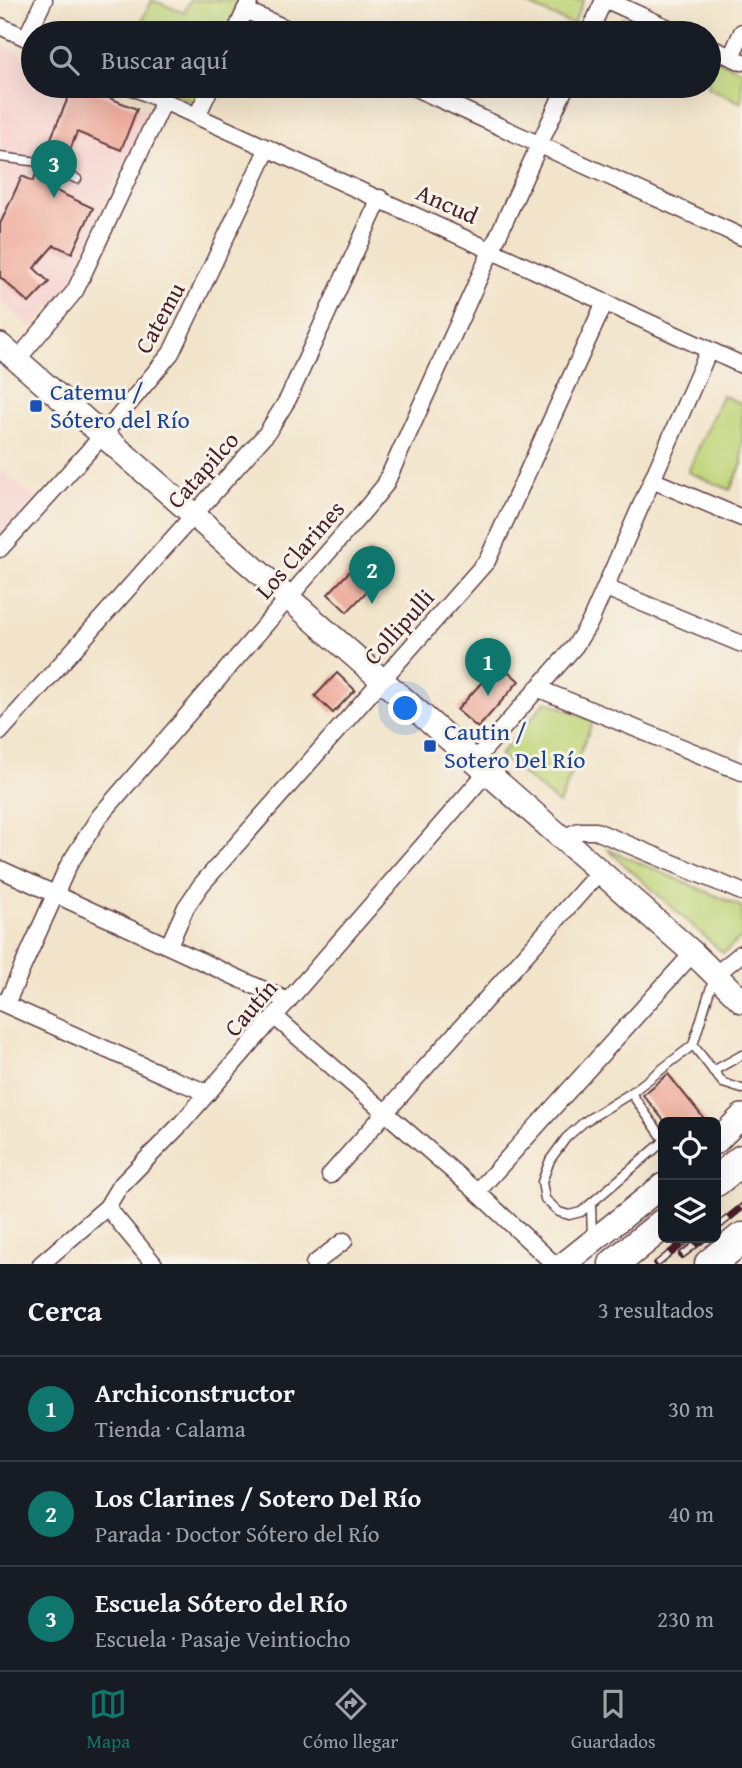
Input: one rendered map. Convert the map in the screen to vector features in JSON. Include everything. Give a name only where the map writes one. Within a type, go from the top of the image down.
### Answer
[{"type":"highway","points":[[717,1180],[742,1160]]},
{"type":"highway","points":[[614,1264],[658,1228]]},
{"type":"highway","points":[[710,1264],[742,1238]]},
{"type":"main road","points":[[9,352],[694,953],[740,998]]},
{"type":"main road","points":[[721,1137],[742,1116]]},
{"type":"main road","points":[[564,1264],[658,1188]]},
{"type":"street","points":[[37,21],[44,0]]},
{"type":"street","points":[[595,21],[606,0],[652,21]]},
{"type":"street","points":[[241,21],[248,5],[275,21]]},
{"type":"street","points":[[0,26],[21,36]]},
{"type":"street","points":[[736,59],[742,32]]},
{"type":"street","name":"Ancud","points":[[157,98],[742,365]]},
{"type":"street","points":[[197,116],[205,98]]},
{"type":"street","points":[[437,98],[742,237]]},
{"type":"street","name":"Los Clarines","points":[[3,1003],[73,858],[99,817],[385,485],[560,98]]},
{"type":"street","points":[[9,352],[75,291],[164,101]]},
{"type":"street","name":"Catemu","points":[[0,550],[103,435],[158,370],[179,339],[268,148]]},
{"type":"street","name":"Catapilco","points":[[0,732],[258,443],[282,410],[380,198]]},
{"type":"street","name":"Collipulli","points":[[169,945],[186,907],[201,886],[480,570],[493,551],[605,302]]},
{"type":"street","name":"Cautín","points":[[41,1264],[107,1207],[119,1187],[208,1093],[480,766],[537,688],[583,634],[606,588],[709,350]]},
{"type":"street","points":[[652,480],[742,518]]},
{"type":"street","points":[[606,588],[742,644]]},
{"type":"street","points":[[537,688],[742,771]]},
{"type":"street","points":[[562,838],[579,831],[596,831],[742,891]]},
{"type":"street","points":[[0,869],[288,1000]]},
{"type":"street","points":[[330,1175],[600,871]]},
{"type":"street","points":[[477,1192],[694,953]]},
{"type":"street","points":[[715,975],[742,953]]},
{"type":"street","points":[[3,1003],[208,1093]]},
{"type":"street","points":[[274,1016],[477,1192],[555,1264]]},
{"type":"street","points":[[107,1207],[154,1264]]},
{"type":"street","points":[[314,1264],[344,1241]]},
{"type":"lane","points":[[0,157],[39,162],[77,178]]},
{"type":"lane","points":[[658,1145],[586,1209],[565,1214],[554,1209],[542,1191],[544,1173],[550,1160],[576,1129],[631,1093],[693,1045],[715,975]]},
{"type":"lane","points":[[693,1045],[723,1083],[742,1089]]},
{"type":"lane","points":[[713,1072],[742,1055]]},
{"type":"lane","points":[[631,1093],[658,1133]]},
{"type":"lane","points":[[591,1205],[593,1241]]},
{"type":"shaded area","points":[[0,44],[21,54],[21,98],[118,98],[147,111],[69,285],[32,327],[0,300]]},
{"type":"shaded area","points":[[0,469],[36,500],[0,538]]},
{"type":"green space","points":[[152,0],[184,13],[190,0],[248,0],[238,21],[142,21]]},
{"type":"green space","points":[[518,0],[584,0],[575,21],[564,21]]},
{"type":"green space","points":[[721,61],[742,71],[742,103],[721,93]]},
{"type":"green space","points":[[185,98],[203,98],[200,105]]},
{"type":"green space","points":[[722,395],[742,404],[742,464],[730,490],[688,472]]},
{"type":"green space","points":[[546,701],[593,721],[559,804],[500,755]]},
{"type":"green space","points":[[607,849],[742,907],[742,937],[723,953]]},
{"type":"building","points":[[68,98],[110,98],[137,109],[121,150],[77,132],[64,166],[43,157]]},
{"type":"building","points":[[38,169],[59,178],[54,190],[93,208],[72,253],[54,245],[34,268],[49,282],[29,303],[0,277],[0,224],[22,176],[33,181]]},
{"type":"building","points":[[370,550],[389,568],[347,612],[328,594]]},
{"type":"building","points":[[499,663],[519,681],[478,728],[457,710]]},
{"type":"building","points":[[337,673],[355,690],[333,713],[315,696]]},
{"type":"building","points":[[668,1074],[703,1117],[661,1117],[643,1095]]},
{"type":"railway","points":[[721,1224],[742,1207]]},
{"type":"railway","points":[[657,1264],[683,1243]]},
{"type":"railway","points":[[682,1255],[698,1243]]},
{"type":"place","name":"Escuela Sótero del Río","points":[[54,198]]},
{"type":"place","name":"Catemu / Sótero del Río","points":[[36,406]]},
{"type":"place","name":"Los Clarines / Sotero Del Río","points":[[372,604]]},
{"type":"place","name":"Archiconstructor","points":[[488,696]]},
{"type":"place","name":"Cautin / Sotero Del Río","points":[[430,746]]}]
